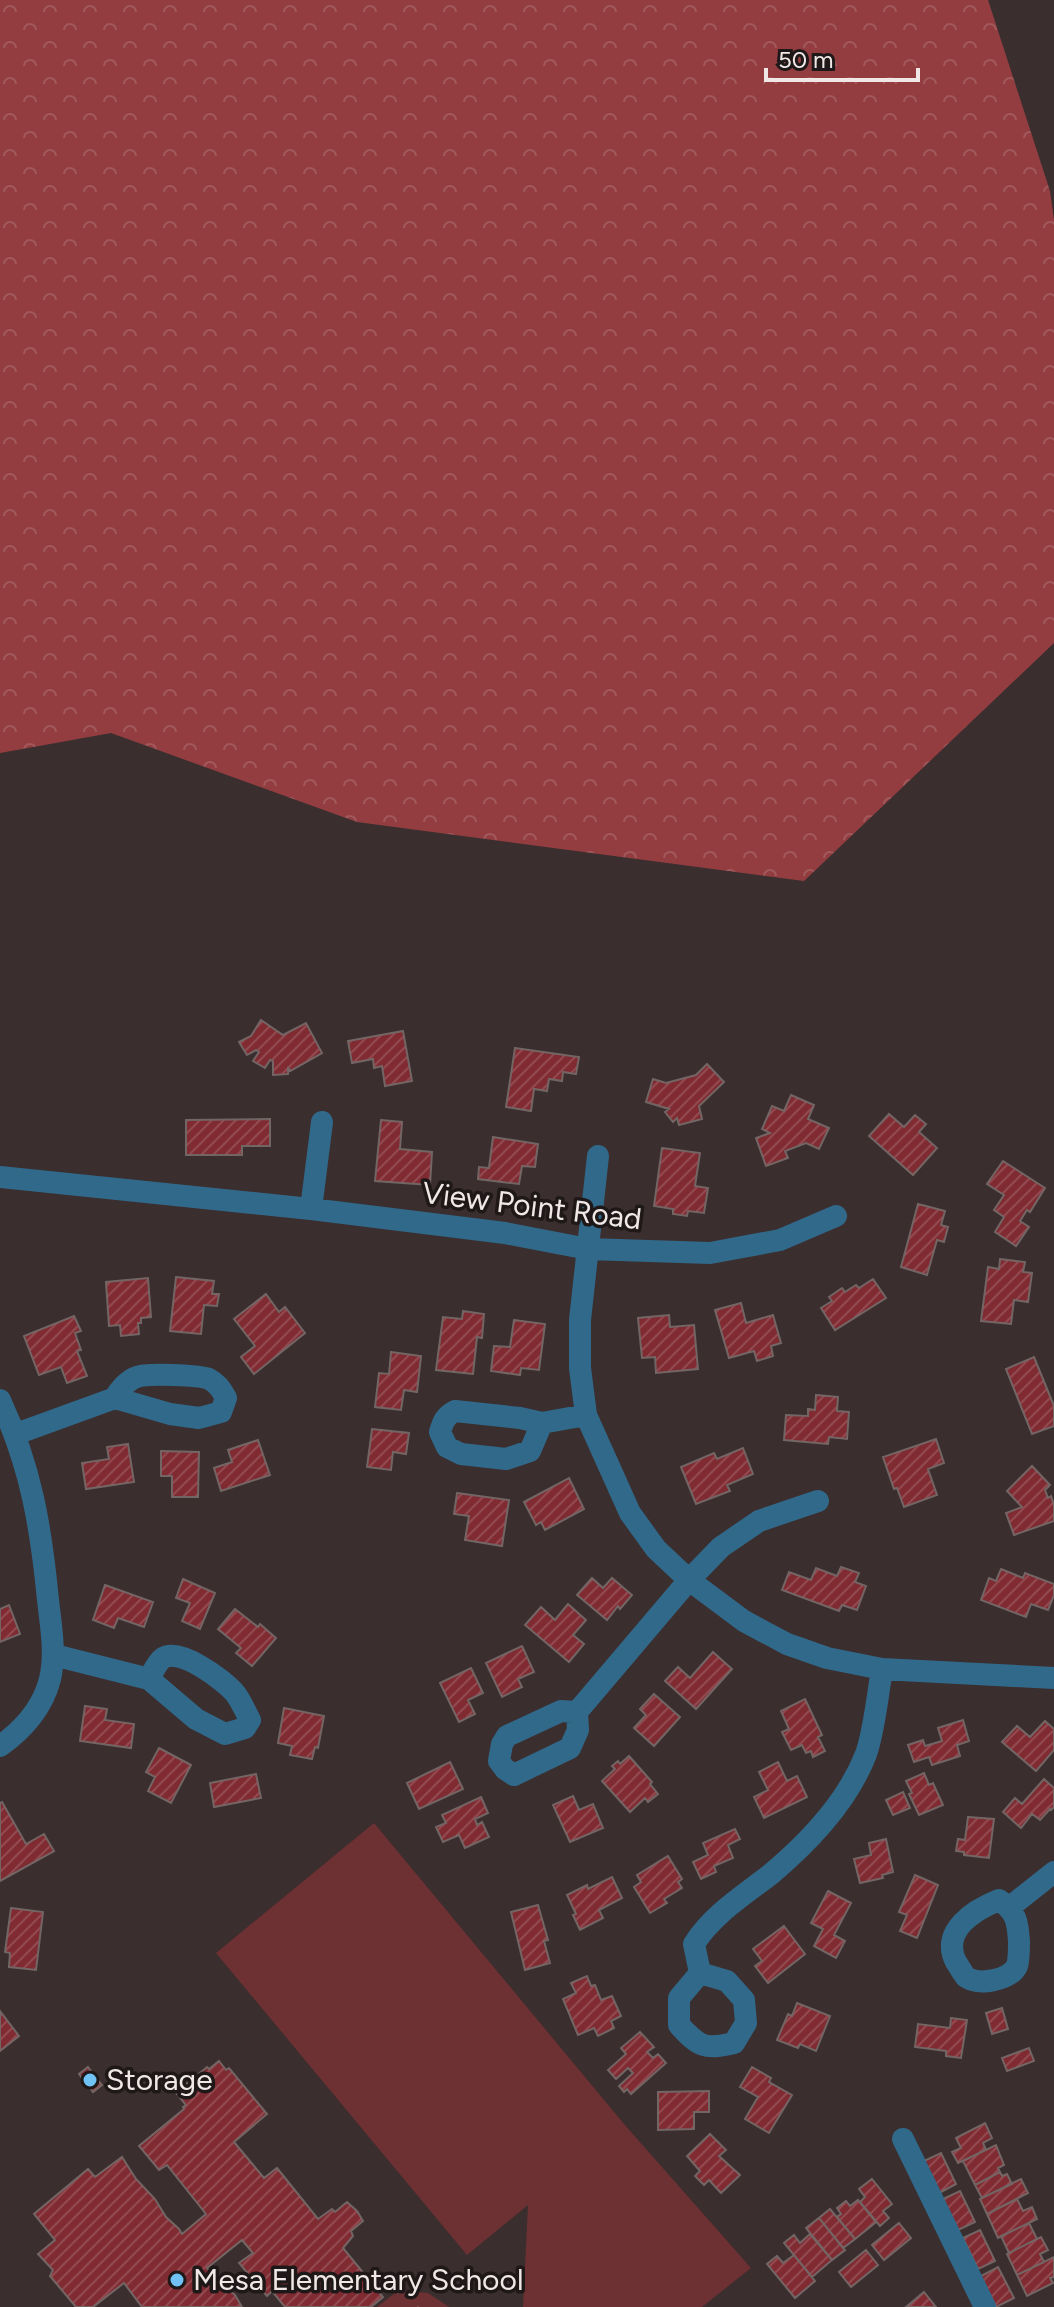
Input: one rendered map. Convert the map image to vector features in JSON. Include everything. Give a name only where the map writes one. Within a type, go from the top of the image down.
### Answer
[{"type":"street","points":[[311,1209],[322,1122]]},
{"type":"street","points":[[598,1156],[580,1320],[580,1368],[586,1415],[630,1513],[656,1549],[689,1580],[744,1621],[787,1644],[827,1658],[882,1669],[1054,1678]]},
{"type":"street","name":"View Point Road","points":[[0,1177],[311,1209],[505,1233],[588,1249],[710,1253],[780,1240],[836,1216]]},
{"type":"street","points":[[16,1434],[115,1398]]},
{"type":"street","points":[[0,1400],[16,1434],[35,1500],[54,1655],[49,1682],[39,1707],[15,1735],[0,1746]]},
{"type":"street","points":[[542,1423],[586,1415]]},
{"type":"street","points":[[577,1712],[689,1580],[721,1547],[759,1521],[818,1501]]},
{"type":"street","points":[[54,1655],[149,1679]]},
{"type":"street","points":[[700,1973],[694,1944],[704,1927],[797,1851],[816,1832],[848,1789],[867,1753],[882,1669]]},
{"type":"street","points":[[1010,1907],[1054,1872]]},
{"type":"street","points":[[903,2139],[985,2307]]},
{"type":"green space","points":[[0,0],[988,0],[1050,191],[1054,220],[1054,643],[804,881],[357,822],[111,733],[0,753]]},
{"type":"green space","points":[[374,1823],[624,2124],[751,2268],[702,2307],[523,2307],[528,2205],[467,2255],[216,1953]]},
{"type":"green space","points":[[399,2290],[428,2293],[449,2307],[377,2307]]},
{"type":"building","points":[[261,1020],[283,1035],[306,1023],[322,1053],[290,1071],[288,1067],[288,1074],[273,1075],[273,1061],[270,1060],[265,1068],[253,1061],[259,1052],[256,1050],[247,1055],[239,1042],[251,1036]]},
{"type":"building","points":[[403,1031],[412,1081],[385,1086],[382,1066],[374,1068],[373,1059],[352,1063],[348,1041]]},
{"type":"building","points":[[515,1048],[579,1057],[576,1074],[563,1072],[562,1081],[549,1079],[547,1091],[534,1089],[531,1111],[506,1107]]},
{"type":"building","points":[[707,1064],[724,1082],[699,1106],[702,1119],[679,1125],[677,1118],[673,1122],[665,1112],[669,1109],[646,1102],[653,1079],[666,1083],[696,1075]]},
{"type":"building","points":[[791,1095],[814,1105],[808,1119],[829,1128],[819,1149],[806,1143],[785,1151],[788,1158],[766,1166],[756,1138],[770,1133],[762,1129],[772,1106],[784,1111]]},
{"type":"building","points":[[889,1114],[904,1127],[915,1115],[926,1124],[919,1132],[937,1148],[913,1175],[869,1136]]},
{"type":"building","points":[[270,1119],[270,1146],[242,1146],[242,1155],[186,1155],[186,1120]]},
{"type":"building","points":[[381,1120],[402,1122],[400,1149],[432,1152],[430,1185],[375,1181]]},
{"type":"building","points":[[493,1137],[538,1144],[535,1167],[522,1166],[519,1184],[478,1179],[479,1167],[489,1168]]},
{"type":"building","points":[[662,1148],[700,1153],[695,1186],[708,1188],[704,1213],[688,1211],[687,1216],[673,1214],[673,1209],[654,1206]]},
{"type":"building","points":[[1003,1161],[1045,1188],[1030,1212],[1027,1210],[1020,1221],[1029,1227],[1016,1246],[995,1232],[1004,1217],[994,1210],[1004,1195],[987,1184]]},
{"type":"building","points":[[918,1204],[945,1211],[941,1225],[948,1227],[944,1242],[937,1240],[927,1275],[901,1267]]},
{"type":"building","points":[[1000,1259],[1025,1262],[1023,1272],[1032,1273],[1028,1302],[1014,1300],[1011,1324],[981,1321],[988,1267],[999,1269]]},
{"type":"building","points":[[176,1277],[214,1281],[212,1294],[219,1294],[217,1306],[204,1305],[201,1334],[170,1331]]},
{"type":"building","points":[[148,1278],[151,1317],[141,1318],[139,1334],[121,1336],[120,1325],[109,1326],[106,1282]]},
{"type":"building","points":[[873,1279],[886,1298],[835,1330],[821,1308],[832,1301],[829,1297],[842,1288],[845,1292],[856,1285],[859,1288]]},
{"type":"building","points":[[266,1294],[279,1312],[285,1307],[305,1333],[254,1374],[241,1357],[255,1346],[234,1319]]},
{"type":"building","points":[[741,1303],[746,1323],[773,1315],[781,1343],[771,1346],[773,1356],[757,1361],[754,1351],[729,1358],[715,1310]]},
{"type":"building","points":[[463,1311],[484,1314],[482,1338],[477,1337],[473,1374],[436,1370],[443,1317],[462,1319]]},
{"type":"building","points":[[669,1315],[670,1327],[694,1325],[698,1369],[656,1373],[655,1357],[642,1358],[638,1318]]},
{"type":"building","points":[[74,1316],[81,1331],[75,1333],[81,1350],[77,1351],[87,1376],[67,1383],[61,1367],[39,1375],[24,1336]]},
{"type":"building","points":[[514,1320],[545,1324],[539,1370],[521,1368],[520,1375],[491,1371],[494,1346],[510,1347]]},
{"type":"building","points":[[391,1352],[421,1356],[417,1392],[404,1390],[401,1410],[375,1407],[379,1373],[389,1374]]},
{"type":"building","points":[[1034,1357],[1054,1406],[1054,1426],[1032,1434],[1006,1369]]},
{"type":"building","points":[[816,1395],[838,1397],[837,1411],[849,1412],[847,1439],[829,1437],[828,1444],[784,1440],[786,1415],[808,1416],[808,1409],[815,1410]]},
{"type":"building","points":[[372,1429],[409,1433],[406,1454],[393,1452],[391,1470],[367,1467]]},
{"type":"building","points":[[936,1439],[944,1463],[928,1469],[937,1495],[904,1507],[883,1457]]},
{"type":"building","points":[[258,1440],[270,1475],[221,1491],[214,1468],[232,1462],[228,1450]]},
{"type":"building","points":[[128,1444],[134,1482],[86,1489],[82,1463],[109,1459],[107,1447]]},
{"type":"building","points":[[743,1448],[753,1474],[727,1485],[730,1491],[696,1504],[681,1467],[714,1453],[717,1459]]},
{"type":"building","points":[[161,1451],[199,1452],[198,1497],[172,1497],[172,1476],[161,1476]]},
{"type":"building","points":[[1032,1466],[1050,1485],[1045,1490],[1054,1505],[1054,1521],[1014,1535],[1006,1513],[1022,1507],[1007,1491]]},
{"type":"building","points":[[569,1478],[584,1509],[545,1530],[541,1522],[536,1525],[524,1502]]},
{"type":"building","points":[[457,1493],[509,1500],[502,1546],[465,1540],[469,1516],[454,1514]]},
{"type":"building","points":[[841,1567],[859,1573],[855,1582],[866,1586],[857,1610],[842,1605],[839,1611],[782,1590],[789,1572],[811,1580],[816,1568],[837,1576]]},
{"type":"building","points":[[1001,1569],[1023,1578],[1025,1573],[1054,1584],[1054,1595],[1048,1610],[1031,1604],[1026,1617],[981,1600],[989,1578],[996,1581]]},
{"type":"building","points":[[592,1578],[603,1588],[612,1578],[632,1595],[607,1620],[577,1595]]},
{"type":"building","points":[[183,1579],[215,1593],[200,1629],[182,1621],[190,1603],[176,1598]]},
{"type":"building","points":[[105,1585],[153,1602],[144,1627],[118,1618],[114,1628],[93,1620]]},
{"type":"building","points":[[568,1604],[586,1620],[573,1635],[584,1644],[569,1662],[525,1625],[541,1607],[555,1620]]},
{"type":"building","points":[[9,1605],[20,1634],[0,1642],[0,1609]]},
{"type":"building","points":[[235,1609],[276,1638],[252,1666],[236,1653],[241,1648],[218,1629]]},
{"type":"building","points":[[522,1646],[534,1672],[518,1679],[522,1687],[502,1697],[486,1663]]},
{"type":"building","points":[[713,1652],[732,1669],[696,1709],[665,1681],[678,1667],[690,1678]]},
{"type":"building","points":[[471,1668],[483,1693],[468,1700],[475,1714],[459,1722],[440,1683]]},
{"type":"building","points":[[654,1694],[680,1717],[654,1746],[634,1728],[646,1715],[640,1709]]},
{"type":"building","points":[[805,1699],[822,1735],[818,1737],[825,1751],[813,1757],[811,1751],[806,1753],[802,1745],[791,1750],[782,1732],[789,1729],[781,1711]]},
{"type":"building","points":[[85,1706],[107,1709],[105,1720],[134,1724],[131,1748],[80,1741]]},
{"type":"building","points":[[284,1708],[324,1716],[318,1748],[315,1747],[312,1759],[290,1755],[292,1746],[278,1743]]},
{"type":"building","points":[[963,1720],[969,1741],[957,1745],[960,1756],[932,1765],[929,1757],[914,1762],[908,1745],[923,1740],[925,1746],[942,1741],[938,1728]]},
{"type":"building","points":[[1045,1721],[1054,1729],[1054,1750],[1036,1771],[1002,1742],[1017,1726],[1030,1737]]},
{"type":"building","points":[[159,1748],[191,1765],[171,1803],[148,1791],[155,1777],[146,1772]]},
{"type":"building","points":[[629,1756],[652,1782],[650,1784],[658,1794],[648,1802],[645,1798],[630,1812],[602,1781],[615,1769],[612,1766]]},
{"type":"building","points":[[450,1762],[463,1789],[419,1809],[407,1783]]},
{"type":"building","points":[[778,1762],[787,1781],[797,1776],[807,1797],[764,1818],[754,1797],[768,1790],[759,1772]]},
{"type":"building","points":[[924,1773],[929,1785],[933,1783],[943,1805],[919,1815],[906,1781]]},
{"type":"building","points":[[256,1774],[261,1798],[214,1807],[210,1783]]},
{"type":"building","points":[[1044,1779],[1054,1788],[1054,1807],[1040,1820],[1032,1814],[1021,1828],[1003,1812],[1015,1798],[1022,1804]]},
{"type":"building","points":[[903,1792],[910,1808],[893,1815],[886,1800]]},
{"type":"building","points":[[573,1796],[579,1810],[593,1804],[603,1828],[570,1842],[553,1805]]},
{"type":"building","points":[[481,1797],[488,1813],[475,1819],[477,1825],[482,1822],[489,1837],[465,1848],[459,1835],[443,1842],[436,1827],[446,1823],[442,1815]]},
{"type":"building","points":[[0,1803],[26,1844],[44,1834],[54,1851],[0,1881]]},
{"type":"building","points":[[968,1817],[994,1819],[989,1858],[956,1851],[958,1839],[965,1840]]},
{"type":"building","points":[[735,1829],[740,1839],[728,1845],[733,1858],[714,1866],[716,1872],[701,1879],[693,1862],[708,1855],[703,1843]]},
{"type":"building","points":[[886,1839],[893,1872],[882,1875],[883,1878],[860,1883],[854,1859],[871,1855],[869,1843]]},
{"type":"building","points":[[668,1856],[682,1879],[678,1882],[682,1888],[664,1899],[667,1903],[650,1913],[634,1887],[641,1882],[637,1875]]},
{"type":"building","points":[[915,1875],[938,1885],[917,1938],[900,1931],[907,1915],[899,1912]]},
{"type":"building","points":[[612,1877],[622,1898],[599,1910],[603,1918],[580,1930],[567,1895]]},
{"type":"building","points":[[828,1891],[851,1903],[834,1935],[845,1941],[836,1958],[814,1946],[823,1929],[811,1923]]},
{"type":"building","points":[[538,1905],[548,1940],[544,1941],[550,1963],[525,1970],[511,1912]]},
{"type":"building","points":[[11,1908],[43,1912],[36,1970],[9,1967],[10,1953],[5,1952]]},
{"type":"building","points":[[784,1926],[805,1954],[768,1983],[755,1966],[762,1961],[753,1949]]},
{"type":"building","points":[[587,1976],[601,2000],[612,1996],[621,2016],[611,2021],[614,2028],[598,2036],[594,2028],[578,2035],[563,1999],[576,1993],[571,1983]]},
{"type":"building","points":[[797,2003],[830,2016],[816,2051],[777,2040],[788,2014],[792,2016]]},
{"type":"building","points":[[1002,2008],[1008,2029],[992,2034],[986,2013]]},
{"type":"building","points":[[0,2011],[19,2036],[0,2051]]},
{"type":"building","points":[[951,2018],[967,2020],[961,2058],[946,2056],[946,2051],[915,2047],[918,2024],[950,2028]]},
{"type":"building","points":[[640,2032],[654,2047],[647,2052],[653,2058],[658,2054],[666,2063],[631,2094],[619,2086],[633,2073],[628,2068],[616,2079],[608,2070],[626,2054],[621,2048]]},
{"type":"building","points":[[1029,2048],[1034,2061],[1007,2071],[1002,2058]]},
{"type":"building","name":"Mesa Elementary School","points":[[219,2061],[226,2070],[229,2068],[267,2114],[234,2142],[264,2178],[277,2168],[318,2219],[332,2209],[335,2212],[347,2202],[357,2211],[363,2221],[351,2231],[353,2236],[343,2248],[383,2297],[371,2307],[285,2307],[272,2291],[267,2296],[239,2263],[253,2253],[242,2240],[207,2268],[216,2281],[235,2295],[242,2307],[142,2307],[124,2283],[93,2307],[76,2307],[50,2276],[53,2270],[38,2254],[55,2240],[34,2214],[88,2169],[95,2177],[122,2157],[136,2179],[182,2234],[206,2214],[167,2165],[159,2170],[139,2146],[184,2109],[186,2105],[176,2093]]},
{"type":"building","name":"Storage","points":[[88,2067],[102,2085],[93,2092],[79,2074]]},
{"type":"building","points":[[752,2067],[771,2078],[769,2082],[792,2095],[769,2133],[745,2119],[758,2097],[740,2087]]},
{"type":"building","points":[[709,2091],[709,2112],[694,2112],[694,2129],[658,2130],[658,2092]]},
{"type":"building","points":[[985,2123],[992,2138],[983,2143],[986,2150],[958,2163],[952,2152],[961,2148],[956,2138]]},
{"type":"building","points":[[710,2134],[726,2150],[719,2156],[740,2175],[721,2193],[709,2180],[704,2185],[695,2176],[700,2171],[687,2156]]},
{"type":"building","points":[[996,2145],[1004,2165],[998,2168],[1000,2172],[975,2185],[963,2161]]},
{"type":"building","points":[[941,2153],[956,2184],[939,2193],[924,2161]]},
{"type":"building","points":[[1000,2172],[1002,2176],[1007,2174],[1012,2184],[982,2198],[975,2185]]},
{"type":"building","points":[[872,2179],[892,2204],[883,2211],[889,2218],[880,2226],[860,2202],[865,2197],[859,2189]]},
{"type":"building","points":[[1021,2179],[1028,2193],[987,2214],[980,2199]]},
{"type":"building","points":[[960,2191],[975,2222],[958,2230],[943,2199]]},
{"type":"building","points":[[1017,2199],[1023,2211],[1032,2207],[1037,2219],[998,2238],[987,2214]]},
{"type":"building","points":[[858,2200],[876,2222],[855,2239],[837,2217],[841,2214],[837,2208],[846,2201],[850,2206]]},
{"type":"building","points":[[830,2209],[855,2239],[843,2248],[819,2218]]},
{"type":"building","points":[[819,2218],[845,2250],[832,2260],[806,2228]]},
{"type":"building","points":[[899,2223],[911,2238],[884,2260],[872,2245]]},
{"type":"building","points":[[1029,2223],[1037,2239],[1009,2253],[1001,2236]]},
{"type":"building","points":[[980,2230],[995,2261],[978,2269],[963,2238]]},
{"type":"building","points":[[810,2234],[832,2260],[812,2277],[784,2243],[794,2235],[800,2243]]},
{"type":"building","points":[[1041,2237],[1048,2250],[1040,2254],[1044,2262],[1017,2275],[1007,2254]]},
{"type":"building","points":[[866,2250],[878,2265],[851,2287],[839,2272]]},
{"type":"building","points":[[794,2255],[815,2281],[795,2298],[767,2264],[777,2256],[783,2263]]},
{"type":"building","points":[[1054,2257],[1054,2277],[1050,2278],[1053,2283],[1027,2296],[1017,2275]]},
{"type":"building","points":[[998,2267],[1014,2298],[996,2307],[981,2276]]},
{"type":"building","points":[[924,2292],[936,2307],[906,2307]]},
{"type":"place","name":"Storage","points":[[90,2080]]},
{"type":"place","name":"Mesa Elementary School","points":[[177,2280]]}]
